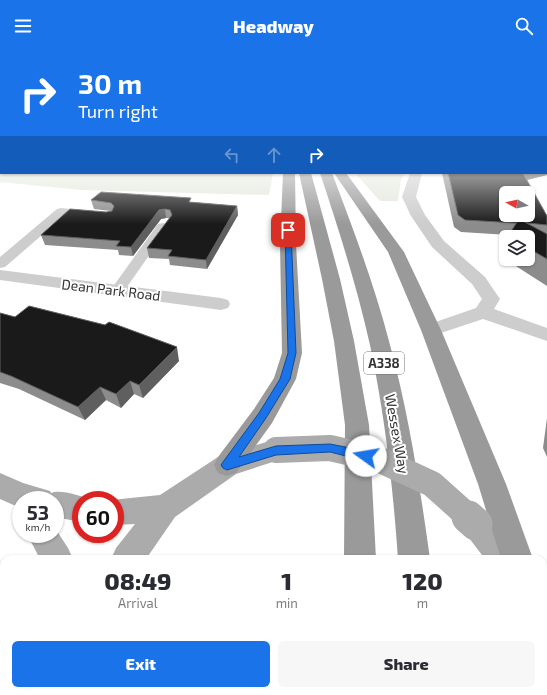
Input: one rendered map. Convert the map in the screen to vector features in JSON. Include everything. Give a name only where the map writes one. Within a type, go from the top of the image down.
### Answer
[{"type":"highway","points":[[227,465],[263,416],[285,379],[292,353],[288,244],[289,174]]},
{"type":"highway","name":"A338","points":[[305,174],[344,341],[357,425],[360,555]]},
{"type":"highway","name":"Wessex Way","points":[[326,174],[349,239],[380,343],[393,406],[408,494],[414,555]]},
{"type":"highway","points":[[341,174],[396,252],[431,330],[492,484],[516,555]]},
{"type":"main road","points":[[130,555],[165,508],[227,465],[276,450],[330,448],[378,459],[432,484],[476,524],[502,555]]},
{"type":"main road","points":[[124,511],[165,508]]},
{"type":"main road","points":[[47,543],[55,555]]},
{"type":"street","points":[[416,174],[409,197],[418,216],[438,244],[480,281],[491,299],[483,312]]},
{"type":"street","name":"Dean Park Road","points":[[0,275],[221,304]]},
{"type":"street","points":[[431,330],[483,312],[547,334]]},
{"type":"lane","points":[[0,264],[61,212],[103,216]]},
{"type":"lane","points":[[117,291],[166,223]]},
{"type":"shaded area","points":[[0,174],[273,174],[269,195],[82,190],[0,182]]},
{"type":"shaded area","points":[[356,174],[404,174],[401,179],[398,201],[380,201]]},
{"type":"building","points":[[448,174],[524,174],[530,186],[499,186],[499,222],[465,220],[458,215]]},
{"type":"building","points":[[101,192],[191,198],[189,202],[237,206],[206,260],[168,256],[172,250],[147,248],[172,215],[170,210],[165,209],[159,210],[131,247],[116,246],[120,241],[41,235],[70,209],[106,212],[112,211],[114,206],[111,203],[91,200]]},
{"type":"building","points":[[535,194],[547,216],[547,225],[526,222],[535,222]]},
{"type":"building","points":[[517,222],[525,222],[547,234],[547,259],[535,252],[535,230],[512,230]]},
{"type":"building","points":[[29,306],[105,325],[109,322],[177,347],[139,385],[130,381],[116,394],[100,387],[78,407],[0,372],[0,313],[15,317]]},
{"type":"route","points":[[288,230],[292,353],[285,379],[263,416],[227,465],[276,450],[330,448],[366,456]]}]
